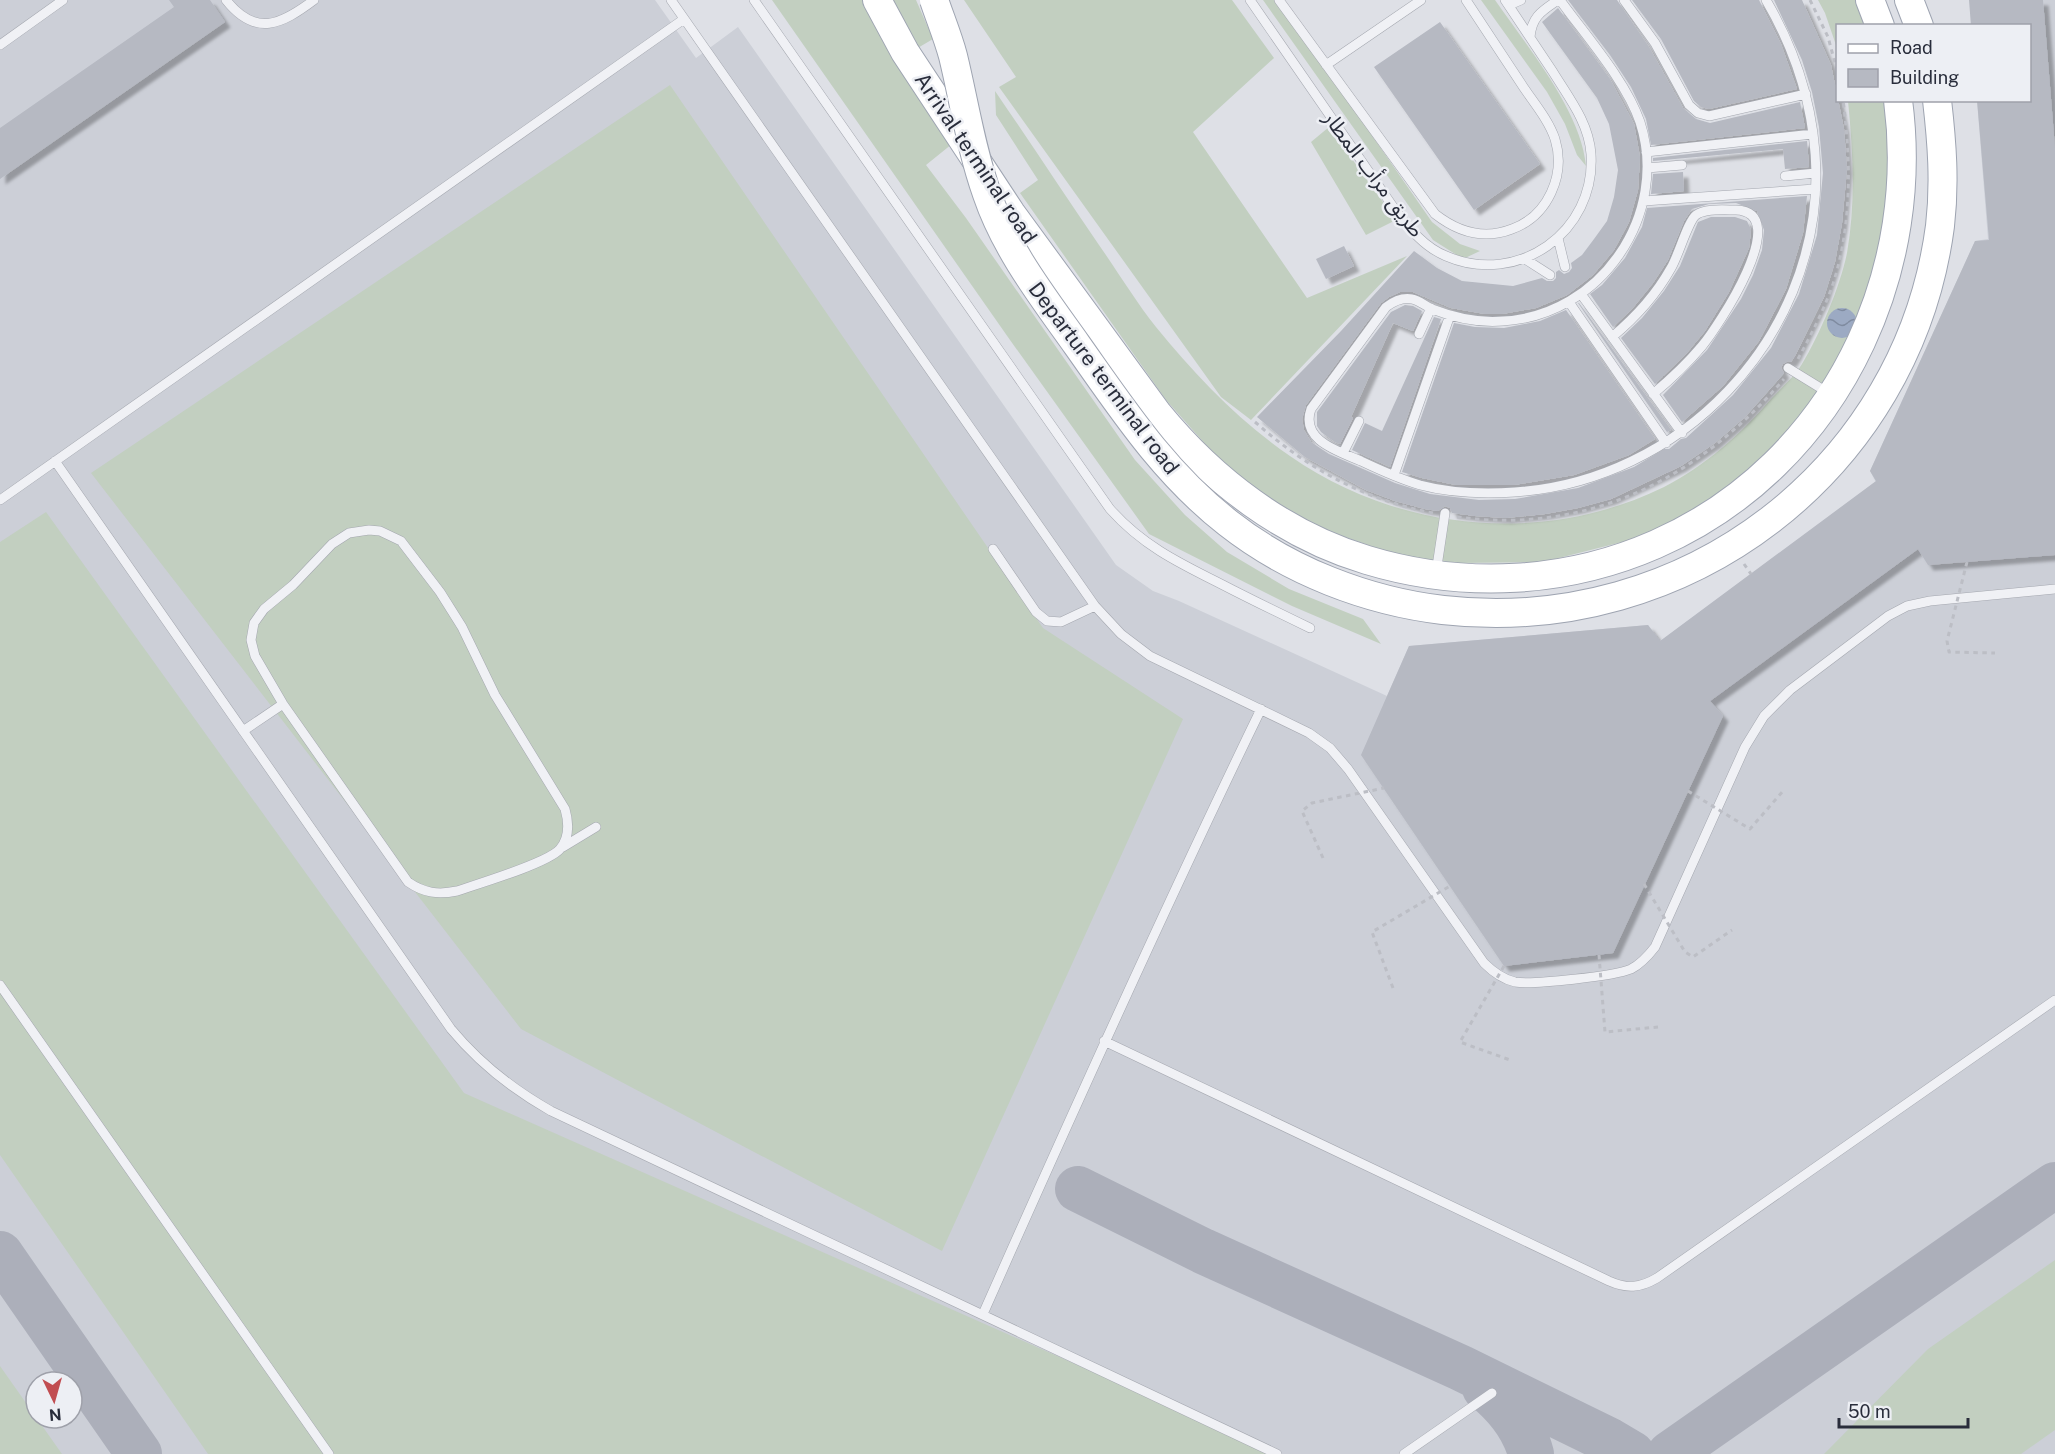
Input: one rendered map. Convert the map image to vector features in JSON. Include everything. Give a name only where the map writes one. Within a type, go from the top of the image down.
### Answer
[{"type":"main road","name":"Arrival terminal road","points":[[877,0],[904,52],[1011,213],[1180,440],[1234,490],[1296,530],[1365,559],[1436,575],[1498,579],[1560,573],[1620,558],[1705,520],[1753,484],[1796,442],[1832,395],[1853,359],[1871,321],[1885,282],[1900,200],[1902,158],[1898,102]]},
{"type":"main road","name":"Departure terminal road","points":[[934,0],[951,51],[984,185],[1010,246],[1029,278],[1164,465],[1195,496],[1231,525],[1268,550],[1307,571],[1350,589],[1387,600],[1467,613],[1506,614],[1544,611],[1588,604],[1647,588],[1705,563],[1733,547],[1790,505],[1821,475],[1859,429],[1883,393],[1901,358],[1928,285],[1938,236],[1943,182],[1943,148],[1937,102]]},
{"type":"main road","points":[[1870,0],[1879,24]]},
{"type":"main road","points":[[1909,0],[1918,24]]},
{"type":"lane","points":[[0,45],[63,0]]},
{"type":"lane","points":[[226,0],[241,16],[253,22],[266,24],[280,22],[292,16],[314,0]]},
{"type":"lane","points":[[671,0],[1095,606],[1121,634],[1150,656],[1309,733],[1325,744],[1340,758],[1484,963],[1490,970],[1506,979],[1524,983],[1616,973],[1642,962],[1655,947],[1745,747],[1764,716],[1790,690],[1888,616],[1906,606],[1930,601],[2055,589]]},
{"type":"lane","points":[[754,0],[1110,509],[1132,532],[1158,551],[1310,628]]},
{"type":"lane","name":"طريق مرأب المطار","points":[[1250,0],[1396,211],[1417,236],[1444,255],[1476,265],[1501,264],[1525,259],[1558,238],[1576,217],[1584,202],[1590,177],[1591,152],[1582,120],[1506,0]]},
{"type":"lane","points":[[1279,0],[1435,214],[1452,226],[1486,235],[1513,229],[1537,214],[1549,197],[1557,178],[1558,150],[1548,124],[1466,0]]},
{"type":"lane","points":[[1326,64],[1421,0]]},
{"type":"lane","points":[[1506,0],[1514,3],[1521,0]]},
{"type":"lane","points":[[1530,37],[1531,25],[1538,14],[1559,0],[1621,85],[1640,123],[1646,152],[1644,201],[1638,220],[1621,254],[1597,282],[1569,302],[1542,314],[1486,322],[1450,315],[1414,299],[1394,301],[1386,307],[1311,409],[1308,417],[1309,426],[1312,434],[1343,453],[1420,485],[1475,493],[1531,491],[1568,484],[1611,471],[1682,433],[1709,412],[1748,370],[1782,315],[1803,262],[1809,238],[1816,173],[1813,134],[1806,94],[1787,41],[1766,0]]},
{"type":"lane","points":[[1624,0],[1660,52],[1693,110],[1709,116],[1806,94]]},
{"type":"lane","points":[[0,500],[684,19]]},
{"type":"lane","points":[[1646,152],[1813,134]]},
{"type":"lane","points":[[1647,168],[1682,165]]},
{"type":"lane","points":[[1785,176],[1816,173]]},
{"type":"lane","points":[[1644,201],[1815,189]]},
{"type":"lane","points":[[1612,337],[1630,322],[1661,286],[1683,245],[1690,223],[1696,215],[1738,210],[1744,211],[1755,219],[1758,225],[1758,239],[1745,277],[1731,305],[1718,326],[1688,363],[1653,394]]},
{"type":"lane","points":[[1558,238],[1565,267]]},
{"type":"lane","points":[[1525,259],[1550,275]]},
{"type":"lane","points":[[1581,294],[1682,433]]},
{"type":"lane","points":[[1569,302],[1666,443]]},
{"type":"lane","points":[[1419,334],[1431,308]]},
{"type":"lane","points":[[1394,475],[1450,315]]},
{"type":"lane","points":[[1788,368],[1832,395]]},
{"type":"lane","points":[[1343,453],[1359,420]]},
{"type":"lane","points":[[54,461],[451,1029],[486,1068],[507,1084],[552,1111],[1278,1454]]},
{"type":"lane","points":[[1436,575],[1444,513]]},
{"type":"lane","points":[[561,848],[569,829],[564,809],[495,695],[451,609],[408,549],[391,535],[369,530],[340,538],[258,616],[252,632],[252,648],[259,664],[283,704],[400,873],[419,889],[444,894],[457,891],[544,860],[596,827]]},
{"type":"lane","points":[[993,549],[1036,612],[1047,621],[1061,622],[1095,606]]},
{"type":"lane","points":[[243,731],[283,704]]},
{"type":"lane","points":[[983,1314],[1104,1041],[1261,709]]},
{"type":"lane","points":[[0,985],[329,1454]]},
{"type":"lane","points":[[1104,1041],[1609,1281],[1621,1286],[1634,1287],[1657,1278],[2055,1000]]},
{"type":"lane","points":[[1404,1454],[1492,1394]]},
{"type":"path","points":[[1810,0],[1828,37],[1836,67]]},
{"type":"path","points":[[1967,562],[1947,641],[1949,652],[1995,653]]},
{"type":"path","points":[[1323,858],[1302,811],[1312,803],[1384,788]]},
{"type":"path","points":[[1688,791],[1750,829],[1783,791]]},
{"type":"path","points":[[1644,884],[1685,952],[1693,957],[1732,930]]},
{"type":"path","points":[[1393,988],[1372,932],[1450,886]]},
{"type":"path","points":[[1599,955],[1605,1032],[1658,1027]]},
{"type":"path","points":[[1504,966],[1460,1042],[1510,1060]]},
{"type":"shaded area","points":[[0,0],[655,0],[696,58],[738,27],[1116,565],[1153,591],[1387,696],[1409,646],[1648,625],[1661,641],[1876,482],[1870,471],[1975,241],[1988,239],[1977,102],[2031,102],[2031,24],[2025,24],[1969,0],[2055,0],[2055,1454],[0,1454]]},
{"type":"green space","points":[[772,0],[868,0],[952,144],[926,165],[966,218],[1135,460],[1185,515],[1227,552],[1289,589],[1363,619],[1381,644],[1292,606],[1149,534]]},
{"type":"green space","points":[[890,0],[916,0],[933,39],[916,49]]},
{"type":"green space","points":[[964,0],[1232,0],[1274,58],[1193,132],[1307,298],[1407,256],[1251,420],[1221,397],[999,87],[1016,77]]},
{"type":"green space","points":[[1263,0],[1278,0],[1432,222],[1460,244],[1480,251],[1463,259],[1433,240]]},
{"type":"green space","points":[[1481,0],[1495,0],[1550,79],[1574,123],[1586,166],[1577,155],[1565,124],[1547,92]]},
{"type":"green space","points":[[1818,0],[1861,0],[1871,24],[1836,24],[1836,45]]},
{"type":"green space","points":[[670,85],[1043,628],[1183,719],[942,1251],[521,1029],[91,473]]},
{"type":"green space","points":[[995,91],[1149,317],[1186,362],[1253,428],[1290,456],[1332,482],[1378,501],[1425,515],[1473,522],[1522,523],[1570,518],[1618,506],[1679,479],[1694,470],[1735,437],[1802,364],[1822,325],[1840,280],[1850,234],[1853,196],[1848,102],[1888,102],[1895,148],[1868,316],[1816,401],[1743,476],[1697,510],[1646,536],[1543,562],[1457,563],[1402,557],[1314,526],[1239,482],[1166,400],[1020,193],[1038,180],[996,115]]},
{"type":"green space","points":[[1329,127],[1396,220],[1366,235],[1311,142]]},
{"type":"green space","points":[[46,512],[464,1093],[1278,1454],[208,1454],[0,1155],[0,542]]},
{"type":"green space","points":[[2055,1260],[2055,1430],[2021,1454],[1824,1454],[1928,1349]]},
{"type":"green space","points":[[0,1366],[24,1400],[24,1430],[45,1430],[62,1454],[0,1454]]},
{"type":"water","points":[[1842,308],[1848,309],[1856,317],[1856,329],[1848,337],[1842,338],[1836,337],[1828,329],[1827,323],[1828,317],[1836,309]]},
{"type":"building","points":[[169,0],[210,0],[225,22],[0,179],[0,128],[174,7]]},
{"type":"building","points":[[1568,0],[1617,0],[1649,47],[1683,108],[1696,119],[1710,123],[1800,102],[1805,128],[1651,145],[1646,119],[1631,87]]},
{"type":"building","points":[[1632,0],[1759,0],[1781,44],[1797,89],[1709,109],[1701,107],[1694,101],[1661,39]]},
{"type":"building","points":[[1774,0],[1802,0],[1831,65],[1836,102],[1839,102],[1844,129],[1847,169],[1842,223],[1835,262],[1824,297],[1796,354],[1791,362],[1783,364],[1781,368],[1784,373],[1745,417],[1715,443],[1681,466],[1611,499],[1578,508],[1506,518],[1475,516],[1452,513],[1450,508],[1445,506],[1438,511],[1425,509],[1366,490],[1305,457],[1257,417],[1341,331],[1414,251],[1437,268],[1462,281],[1513,286],[1542,278],[1553,281],[1559,270],[1564,274],[1569,272],[1572,268],[1571,263],[1582,255],[1594,239],[1607,221],[1618,170],[1609,124],[1597,98],[1542,22],[1558,8],[1610,79],[1634,124],[1640,157],[1638,190],[1629,222],[1614,250],[1593,275],[1567,295],[1536,308],[1502,314],[1485,314],[1451,308],[1413,292],[1400,292],[1389,297],[1381,303],[1306,405],[1302,419],[1304,430],[1311,442],[1329,454],[1395,483],[1430,494],[1479,500],[1515,499],[1578,488],[1634,467],[1686,438],[1733,395],[1771,348],[1799,294],[1817,235],[1823,173],[1819,127],[1812,92],[1802,60]]},
{"type":"building","points":[[1969,0],[2043,0],[2055,148],[2055,555],[1928,565],[1918,549],[1710,701],[1723,716],[1613,953],[1504,966],[1361,755],[1409,646],[1648,625],[1660,641],[1876,481],[1870,471],[1975,241],[1989,240],[1977,102],[2031,102],[2031,24],[1971,24]]},
{"type":"building","points":[[1440,22],[1540,164],[1474,210],[1374,67]]},
{"type":"building","points":[[1807,141],[1809,167],[1785,169],[1783,149],[1653,161],[1653,158]]},
{"type":"building","points":[[1683,172],[1684,191],[1651,194],[1653,174]]},
{"type":"building","points":[[1807,196],[1803,233],[1786,289],[1759,341],[1723,386],[1682,422],[1663,395],[1707,350],[1741,299],[1762,250],[1764,230],[1757,211],[1736,203],[1709,204],[1692,209],[1684,221],[1668,260],[1653,283],[1632,309],[1613,327],[1590,294],[1602,285],[1625,258],[1642,227],[1647,208]]},
{"type":"building","points":[[1711,217],[1735,217],[1747,221],[1751,230],[1749,248],[1729,292],[1705,331],[1686,354],[1655,384],[1621,338],[1642,318],[1664,291],[1680,266],[1698,222]]},
{"type":"building","points":[[1344,246],[1354,266],[1326,279],[1316,259]]},
{"type":"building","points":[[1579,303],[1671,430],[1667,432]]},
{"type":"building","points":[[1405,305],[1422,311],[1413,331],[1393,323],[1351,417],[1353,418],[1340,444],[1335,442],[1321,432],[1317,426],[1317,412],[1391,312]]},
{"type":"building","points":[[1566,310],[1655,439],[1629,455],[1574,475],[1514,485],[1456,485],[1402,472],[1454,323],[1475,327],[1504,328],[1540,321]]},
{"type":"building","points":[[1434,317],[1441,319],[1390,467],[1352,450],[1365,423],[1382,431]]},
{"type":"taxiway","points":[[1670,1454],[2055,1185]]},
{"type":"taxiway","points":[[1078,1189],[1203,1251],[1461,1368],[1632,1454]]},
{"type":"taxiway","points":[[0,1254],[139,1454]]},
{"type":"taxiway","points":[[1485,1388],[1513,1417],[1524,1435],[1531,1454]]}]
